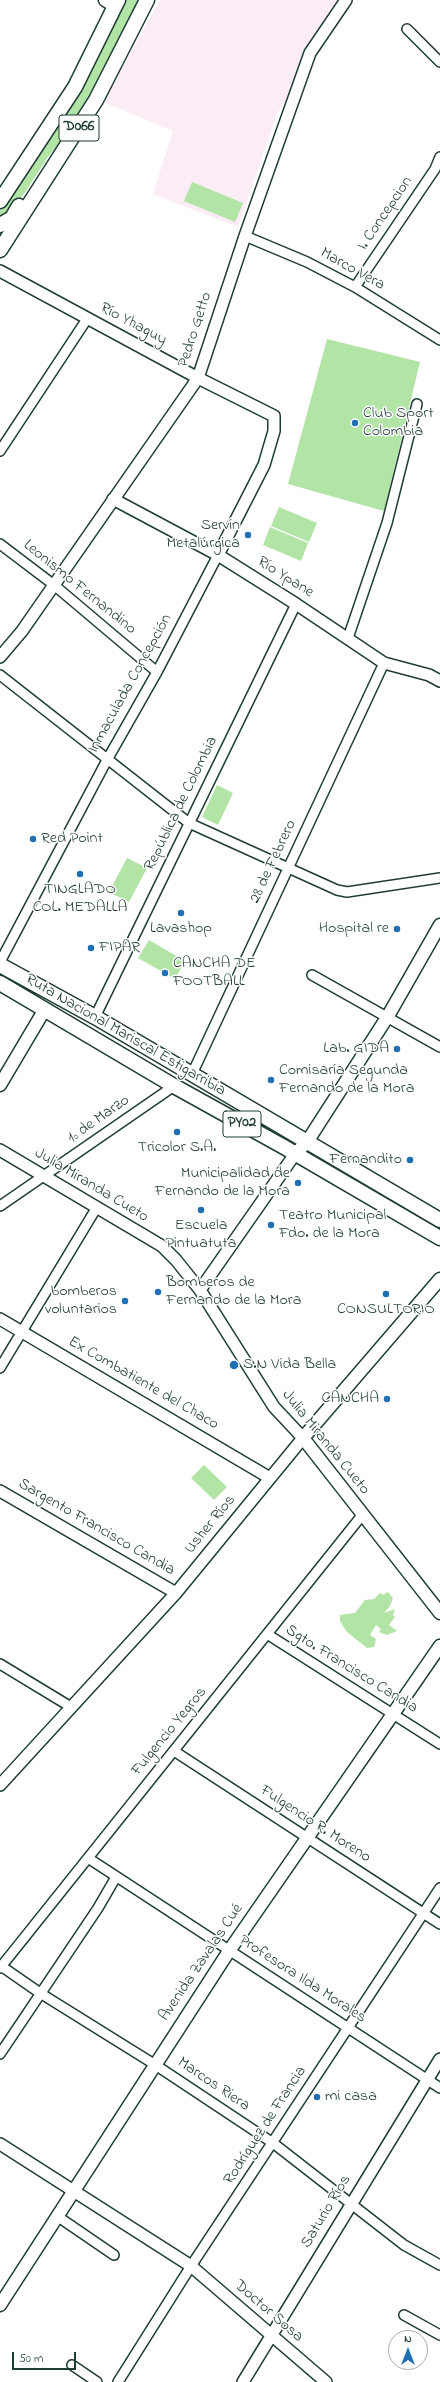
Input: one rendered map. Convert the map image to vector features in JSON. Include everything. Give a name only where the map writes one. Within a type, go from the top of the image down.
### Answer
[{"type":"highway","name":"D066","points":[[0,250],[70,144],[96,100],[147,0]]},
{"type":"highway","name":"D066","points":[[0,201],[74,87],[113,2]]},
{"type":"highway","points":[[0,225],[12,218],[53,157],[70,144]]},
{"type":"highway","name":"Ruta Nacional Mariscal Estigarribia","points":[[0,965],[94,1017],[440,1220]]},
{"type":"highway","name":"Ruta Nacional Mariscal Estigarribia","points":[[0,982],[174,1086],[440,1238]]},
{"type":"highway","points":[[66,1021],[74,1006]]},
{"type":"main road","points":[[294,1154],[307,1142],[388,1016],[440,925]]},
{"type":"main road","points":[[0,1085],[45,1009]]},
{"type":"main road","name":"Usher Ríos","points":[[303,1438],[440,1279]]},
{"type":"main road","name":"Julia Miranda Cueto","points":[[303,1438],[440,1613]]},
{"type":"main road","name":"Avenida Zavalas Cué","points":[[0,2305],[154,2064],[229,1951],[440,1646]]},
{"type":"street","name":"Pedro Getto","points":[[0,657],[22,631],[198,378],[245,236],[310,53],[346,0]]},
{"type":"street","points":[[407,29],[440,62]]},
{"type":"street","name":"I. Concepcion","points":[[355,287],[437,172],[440,157]]},
{"type":"street","name":"Marco Vera","points":[[245,236],[307,262],[355,287],[440,340]]},
{"type":"street","name":"Río Yhaguy","points":[[0,271],[198,378],[274,416]]},
{"type":"street","points":[[0,451],[87,319]]},
{"type":"street","points":[[348,638],[388,523],[417,404]]},
{"type":"street","name":"Inmaculada Concepción","points":[[0,962],[108,760],[158,672],[264,465],[274,431],[274,416]]},
{"type":"street","name":"Río Ypane","points":[[114,499],[218,555],[296,604],[384,663],[429,675],[440,681]]},
{"type":"street","name":"Leonismo Fernandino","points":[[0,544],[54,585],[158,672]]},
{"type":"street","name":"República de Colombia","points":[[94,1017],[296,604]]},
{"type":"street","name":"28 de Febrero","points":[[192,1074],[384,663]]},
{"type":"street","points":[[0,675],[189,823],[337,890],[347,892],[440,878]]},
{"type":"street","points":[[312,975],[388,1016],[440,1047]]},
{"type":"street","name":"1º de Marzo","points":[[0,1206],[174,1086]]},
{"type":"street","name":"Julia Miranda Cueto","points":[[0,1150],[162,1246],[176,1260],[200,1290],[274,1407],[303,1438]]},
{"type":"street","points":[[200,1290],[294,1154]]},
{"type":"street","points":[[0,1368],[97,1207]]},
{"type":"street","name":"Ex Combatiente del Chaco","points":[[0,1319],[270,1478]]},
{"type":"street","name":"Usher Ríos","points":[[0,1785],[176,1593],[303,1438]]},
{"type":"street","name":"Sargento Francisco Candia","points":[[0,1491],[176,1593]]},
{"type":"street","name":"Fulgencio Yegros","points":[[1,1967],[363,1514]]},
{"type":"street","name":"Sgto. Francisco Candia","points":[[267,1634],[440,1744]]},
{"type":"street","points":[[0,1664],[71,1707]]},
{"type":"street","name":"Fulgencio R. Moreno","points":[[174,1751],[440,1924]]},
{"type":"street","name":"Profesora Ilda Morales","points":[[88,1858],[440,2088]]},
{"type":"street","points":[[0,2054],[98,1908],[116,1877]]},
{"type":"street","name":"Rodríguez de Francia","points":[[118,2382],[191,2266],[440,1888]]},
{"type":"street","name":"Marcos Riera","points":[[1,1967],[154,2064],[273,2143],[404,2246],[440,2265]]},
{"type":"street","name":"Saturio Ríos","points":[[243,2382],[426,2079],[440,2059]]},
{"type":"street","points":[[0,2144],[74,2190]]},
{"type":"street","name":"Doctor Sosa","points":[[74,2190],[191,2266],[270,2336],[326,2382]]},
{"type":"street","points":[[57,2216],[114,2255]]},
{"type":"street","points":[[404,2315],[440,2335]]},
{"type":"street","points":[[72,2365],[97,2382]]},
{"type":"shaded area","points":[[160,0],[348,0],[277,114],[238,227],[153,194],[173,131],[103,102]]},
{"type":"green space","points":[[124,0],[142,0],[81,115],[48,157],[14,209],[0,221],[0,211],[75,94]]},
{"type":"green space","points":[[192,182],[243,203],[235,222],[184,201]]},
{"type":"green space","name":"Club Sport Colombia","points":[[327,339],[420,362],[384,511],[288,484]]},
{"type":"green space","points":[[279,507],[317,523],[309,542],[271,526]]},
{"type":"green space","points":[[270,527],[308,543],[301,561],[263,545]]},
{"type":"green space","points":[[217,785],[233,793],[218,825],[202,817]]},
{"type":"green space","points":[[127,858],[147,868],[129,902],[109,892]]},
{"type":"green space","points":[[149,940],[185,961],[175,979],[138,958]]},
{"type":"green space","points":[[26,987],[60,1005],[25,989]]},
{"type":"green space","points":[[313,1155],[440,1228],[440,1229]]},
{"type":"green space","points":[[204,1465],[227,1487],[214,1500],[191,1478]]},
{"type":"green space","points":[[388,1592],[393,1598],[390,1606],[384,1613],[395,1609],[393,1615],[395,1617],[389,1625],[397,1631],[387,1635],[379,1632],[381,1629],[376,1625],[370,1635],[376,1639],[374,1647],[367,1648],[347,1632],[340,1621],[340,1615],[355,1613],[365,1600],[374,1599],[380,1593],[383,1595]]},
{"type":"place","name":"Club Sport Colombia","points":[[355,423]]},
{"type":"place","name":"Servín Metalúrgica","points":[[248,535]]},
{"type":"place","name":"Red Point","points":[[33,839]]},
{"type":"place","name":"TINGLADO COL. MEDALLA","points":[[80,874]]},
{"type":"place","name":"Lavashop","points":[[181,913]]},
{"type":"place","name":"Hospital re","points":[[397,929]]},
{"type":"place","name":"FIPAR","points":[[91,948]]},
{"type":"place","name":"CANCHA DE FOOTBALL","points":[[165,973]]},
{"type":"place","name":"Lab. GIDA","points":[[397,1049]]},
{"type":"place","name":"Comisaría Segunda Fernando de la Mora","points":[[271,1080]]},
{"type":"place","name":"Tricolor S.A.","points":[[177,1132]]},
{"type":"place","name":"Fernandito","points":[[410,1160]]},
{"type":"place","name":"Municipalidad de Fernando de la Mora","points":[[298,1183]]},
{"type":"place","name":"Escuela Pintuatuta","points":[[201,1210]]},
{"type":"place","name":"Teatro Municipal Fdo. de la Mora","points":[[271,1225]]},
{"type":"place","name":"Bomberos de Fernando de la Mora","points":[[158,1292]]},
{"type":"place","name":"CONSULTORIO","points":[[386,1294]]},
{"type":"place","name":"bomberos voluntarios","points":[[125,1301]]},
{"type":"place","name":"S.N Vida Bella","points":[[234,1365]]},
{"type":"place","name":"CANCHA","points":[[387,1399]]},
{"type":"place","name":"mi casa","points":[[317,2097]]}]
